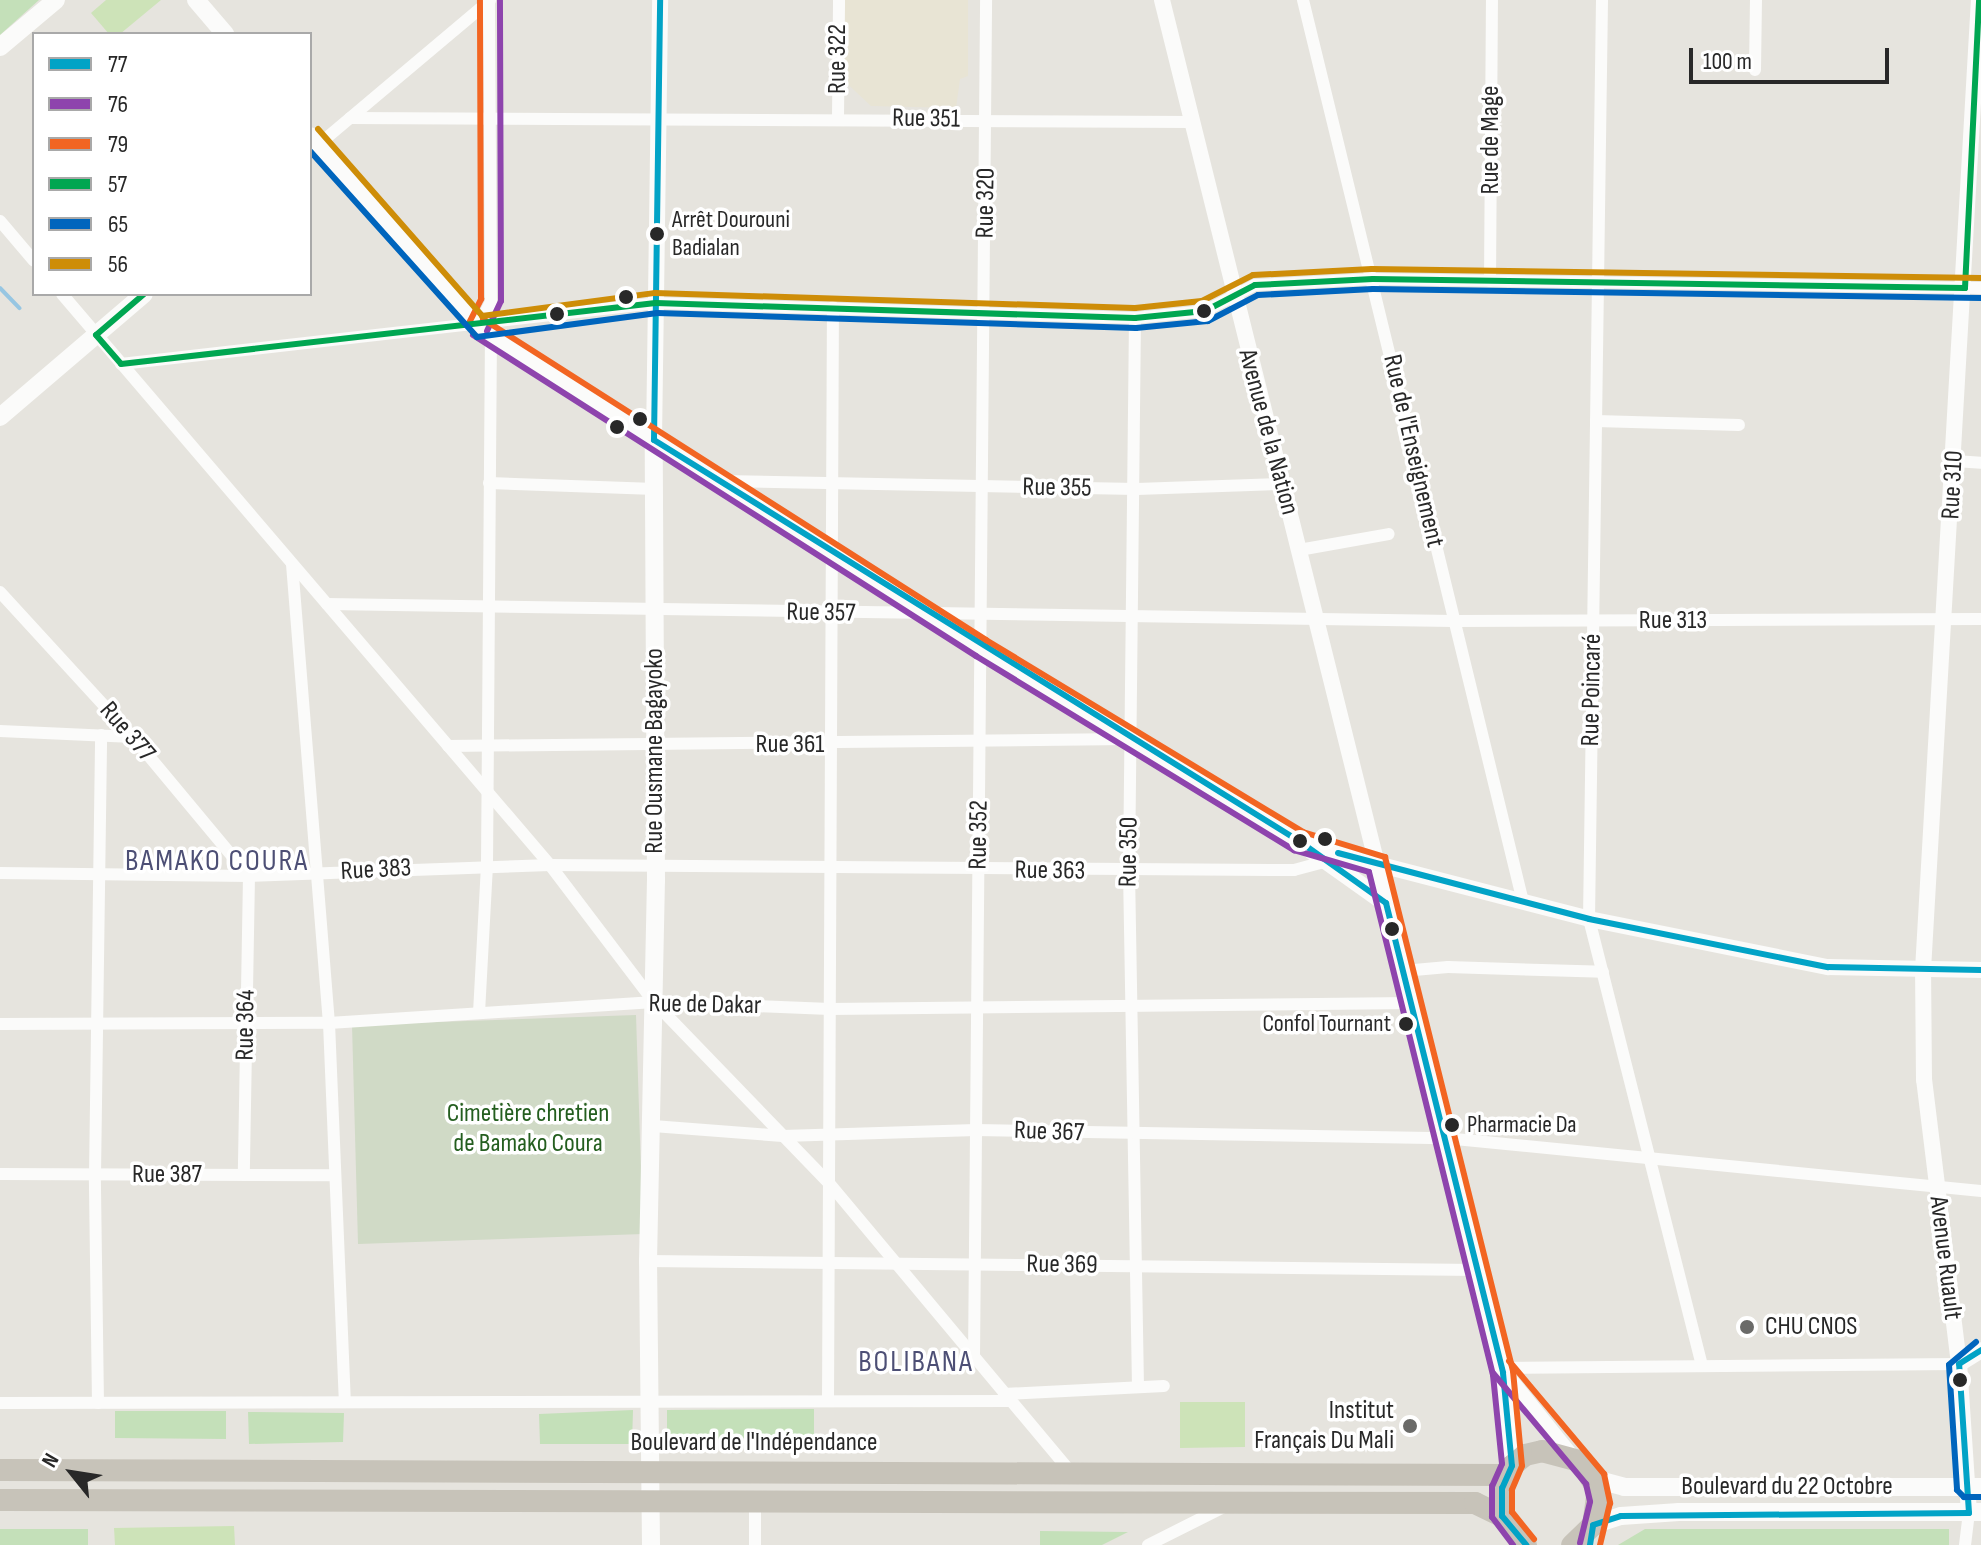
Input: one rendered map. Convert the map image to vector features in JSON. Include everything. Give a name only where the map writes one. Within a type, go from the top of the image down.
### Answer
[{"type":"highway","points":[[1502,1516],[1510,1471],[1525,1455],[1542,1451],[1569,1455],[1595,1479],[1600,1502],[1592,1535],[1572,1545]]},
{"type":"highway","name":"Boulevard de l'Indépendance","points":[[0,1470],[1510,1471]]},
{"type":"highway","points":[[0,1500],[1475,1503],[1502,1516],[1526,1545]]},
{"type":"main road","points":[[0,47],[56,0]]},
{"type":"main road","points":[[196,0],[223,32]]},
{"type":"main road","points":[[313,144],[484,332],[981,648],[1299,841],[1324,863],[1386,903]]},
{"type":"main road","points":[[0,417],[142,296]]},
{"type":"main road","name":"Rue Ousmane Bagayoko","points":[[651,1545],[648,1261],[656,866],[654,440]]},
{"type":"main road","points":[[1299,841],[1377,864],[1502,1370],[1510,1471]]},
{"type":"main road","points":[[1502,1370],[1569,1455]]},
{"type":"main road","name":"Boulevard du 22 Octobre","points":[[1595,1479],[1624,1487],[1974,1487]]},
{"type":"main road","name":"Boulevard du 22 Octobre","points":[[1592,1535],[1621,1516],[1679,1512],[1975,1512]]},
{"type":"street","points":[[313,144],[350,118],[490,0]]},
{"type":"street","points":[[479,1013],[487,865],[484,743],[489,483],[484,332],[491,301],[487,121],[490,0]]},
{"type":"street","name":"Rue Ousmane Bagayoko","points":[[654,440],[660,0]]},
{"type":"street","name":"Rue 322","points":[[838,118],[839,0]]},
{"type":"street","name":"Rue 320","points":[[984,311],[986,0]]},
{"type":"street","name":"Avenue de la Nation","points":[[1162,0],[1233,297],[1377,864]]},
{"type":"street","name":"Rue de l'Enseignement","points":[[1303,0],[1523,902]]},
{"type":"street","name":"Rue de Mage","points":[[1490,281],[1492,0]]},
{"type":"street","name":"Rue Poincaré","points":[[1602,0],[1589,919],[1702,1366]]},
{"type":"street","points":[[1755,70],[1756,0]]},
{"type":"street","name":"Rue 310","points":[[1923,970],[1955,461],[1973,288],[1979,3]]},
{"type":"street","name":"Rue 351","points":[[350,118],[1193,122]]},
{"type":"street","points":[[0,221],[32,259]]},
{"type":"street","points":[[121,364],[484,332],[656,303],[1135,318],[1205,311],[1255,285],[1373,279],[1973,288]]},
{"type":"street","points":[[64,296],[550,865],[654,1002],[829,1183],[894,1265],[1070,1471]]},
{"type":"street","points":[[828,1401],[833,307]]},
{"type":"street","name":"Rue 352","points":[[974,1358],[984,311]]},
{"type":"street","name":"Rue 350","points":[[1135,318],[1137,489],[1129,1006],[1138,1387]]},
{"type":"street","points":[[1596,421],[1739,425]]},
{"type":"street","points":[[1955,461],[1981,463]]},
{"type":"street","name":"Rue 355","points":[[721,481],[1137,489],[1282,484]]},
{"type":"street","points":[[489,483],[655,489]]},
{"type":"street","points":[[1299,550],[1389,534]]},
{"type":"street","points":[[292,564],[329,1023],[333,1175],[345,1400]]},
{"type":"street","name":"Rue 377","points":[[0,592],[133,737],[249,876]]},
{"type":"street","name":"Rue 357","points":[[327,604],[933,615],[1316,617]]},
{"type":"street","name":"Rue 313","points":[[1316,617],[1593,622],[1981,619]]},
{"type":"street","points":[[0,731],[133,737]]},
{"type":"street","points":[[98,1403],[95,1175],[101,735]]},
{"type":"street","name":"Rue 361","points":[[448,746],[484,743],[831,745],[1132,738]]},
{"type":"street","name":"Rue 363","points":[[656,866],[1294,870],[1345,855]]},
{"type":"street","points":[[1377,864],[1589,919],[1828,967],[1981,970]]},
{"type":"street","name":"Rue 383","points":[[0,873],[249,876],[487,865],[656,866]]},
{"type":"street","name":"Rue 364","points":[[244,1175],[249,876]]},
{"type":"street","points":[[1403,971],[1448,967],[1603,972]]},
{"type":"street","name":"Avenue Ruault","points":[[1923,970],[1924,1080],[1974,1487],[1975,1512],[1965,1545]]},
{"type":"street","name":"Rue de Dakar","points":[[0,1024],[329,1023],[654,1002],[830,1009],[1411,1003]]},
{"type":"street","name":"Rue 367","points":[[653,1126],[783,1136],[976,1130],[1445,1138],[1981,1191]]},
{"type":"street","name":"Rue 387","points":[[0,1174],[333,1175]]},
{"type":"street","name":"Rue 369","points":[[648,1261],[1477,1270]]},
{"type":"street","points":[[1502,1370],[1959,1364],[1981,1350]]},
{"type":"street","name":"Boulevard de l'Indépendance","points":[[0,1403],[828,1401],[1007,1397],[1164,1386]]},
{"type":"street","points":[[755,1501],[755,1545]]},
{"type":"street","points":[[1151,1544],[1233,1502]]},
{"type":"shaded area","points":[[843,0],[968,0],[968,76],[960,79],[956,108],[871,106],[839,76]]},
{"type":"green space","points":[[0,0],[39,0],[0,35]]},
{"type":"green space","points":[[106,0],[161,0],[122,32],[107,32],[91,13]]},
{"type":"green space","name":"Cimetière chretien de Bamako Coura","points":[[636,1015],[643,1234],[358,1244],[352,1025]]},
{"type":"green space","points":[[1180,1402],[1245,1402],[1245,1447],[1180,1448]]},
{"type":"green space","points":[[814,1409],[814,1438],[667,1439],[667,1410]]},
{"type":"green space","points":[[633,1410],[632,1444],[540,1444],[539,1414]]},
{"type":"green space","points":[[115,1411],[226,1411],[226,1439],[115,1438]]},
{"type":"green space","points":[[248,1412],[344,1413],[343,1442],[249,1444]]},
{"type":"green space","points":[[234,1526],[235,1545],[115,1545],[114,1528]]},
{"type":"green space","points":[[0,1529],[88,1529],[88,1545],[0,1545]]},
{"type":"green space","points":[[1645,1529],[1949,1529],[1949,1545],[1618,1545]]},
{"type":"green space","points":[[1040,1531],[1128,1532],[1102,1545],[1040,1545]]},
{"type":"waterway","points":[[0,288],[19,308]]},
{"type":"transit line","name":"79","points":[[469,323],[481,299],[480,0]]},
{"type":"transit line","name":"76","points":[[487,331],[501,301],[500,0]]},
{"type":"transit line","name":"77","points":[[654,440],[660,0]]},
{"type":"transit line","name":"57","points":[[142,296],[96,335],[121,364],[656,303],[1135,318],[1205,311],[1255,285],[1373,279],[1965,288],[1979,0]]},
{"type":"transit line","name":"56","points":[[318,129],[482,316],[655,293],[1135,308],[1202,301],[1253,275],[1372,269],[1981,278]]},
{"type":"transit line","name":"65","points":[[312,153],[477,337],[657,313],[1136,328],[1208,321],[1258,295],[1373,289],[1981,298]]},
{"type":"transit line","name":"79","points":[[483,319],[986,640],[1303,832],[1385,857],[1513,1371],[1522,1466],[1512,1490],[1512,1512],[1534,1539]]},
{"type":"transit line","name":"76","points":[[473,335],[976,656],[1294,850],[1369,872],[1493,1375],[1502,1464],[1492,1486],[1492,1517],[1513,1545]]},
{"type":"transit line","name":"77","points":[[654,440],[1299,841],[1386,903],[1503,1373],[1512,1466],[1502,1488],[1502,1516],[1526,1545]]},
{"type":"transit line","name":"77","points":[[1338,853],[1589,919],[1828,967],[1981,970]]},
{"type":"transit line","name":"65","points":[[1976,1342],[1949,1365],[1957,1490],[1964,1497],[1981,1497]]},
{"type":"transit line","name":"77","points":[[1590,1545],[1593,1525],[1621,1516],[1969,1513],[1959,1364],[1981,1350]]},
{"type":"transit line","name":"79","points":[[1509,1361],[1604,1474],[1610,1503],[1600,1545]]},
{"type":"transit line","name":"76","points":[[1493,1373],[1586,1484],[1590,1502],[1580,1543]]},
{"type":"place","name":"Arrêt Dourouni Badialan","points":[[657,234]]},
{"type":"place","name":"Confol Tournant","points":[[1406,1024]]},
{"type":"place","name":"Pharmacie Da","points":[[1452,1125]]},
{"type":"place","name":"CHU CNOS","points":[[1747,1327]]},
{"type":"place","name":"Institut Français Du Mali","points":[[1410,1426]]},
{"type":"district","name":"BAMAKO COURA","points":[[217,861]]},
{"type":"district","name":"BOLIBANA","points":[[916,1362]]}]
